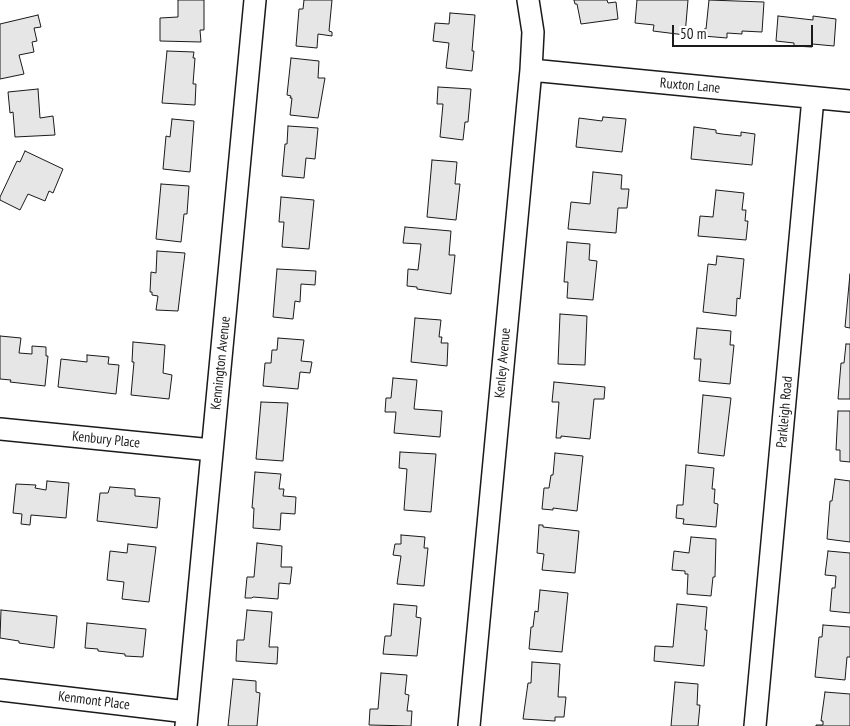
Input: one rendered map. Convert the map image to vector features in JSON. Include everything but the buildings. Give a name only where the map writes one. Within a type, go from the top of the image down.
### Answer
[{"type":"street","name":"Kennington Avenue","points":[[187,719],[255,0]]},
{"type":"street","name":"Kenley Avenue","points":[[469,726],[531,70],[533,32],[528,0]]},
{"type":"street","name":"Ruxton Lane","points":[[531,70],[850,101]]},
{"type":"street","name":"Parkleigh Road","points":[[755,726],[813,98]]},
{"type":"street","name":"Kenbury Place","points":[[0,429],[212,450]]},
{"type":"street","name":"Kenmont Place","points":[[0,690],[187,719]]}]
